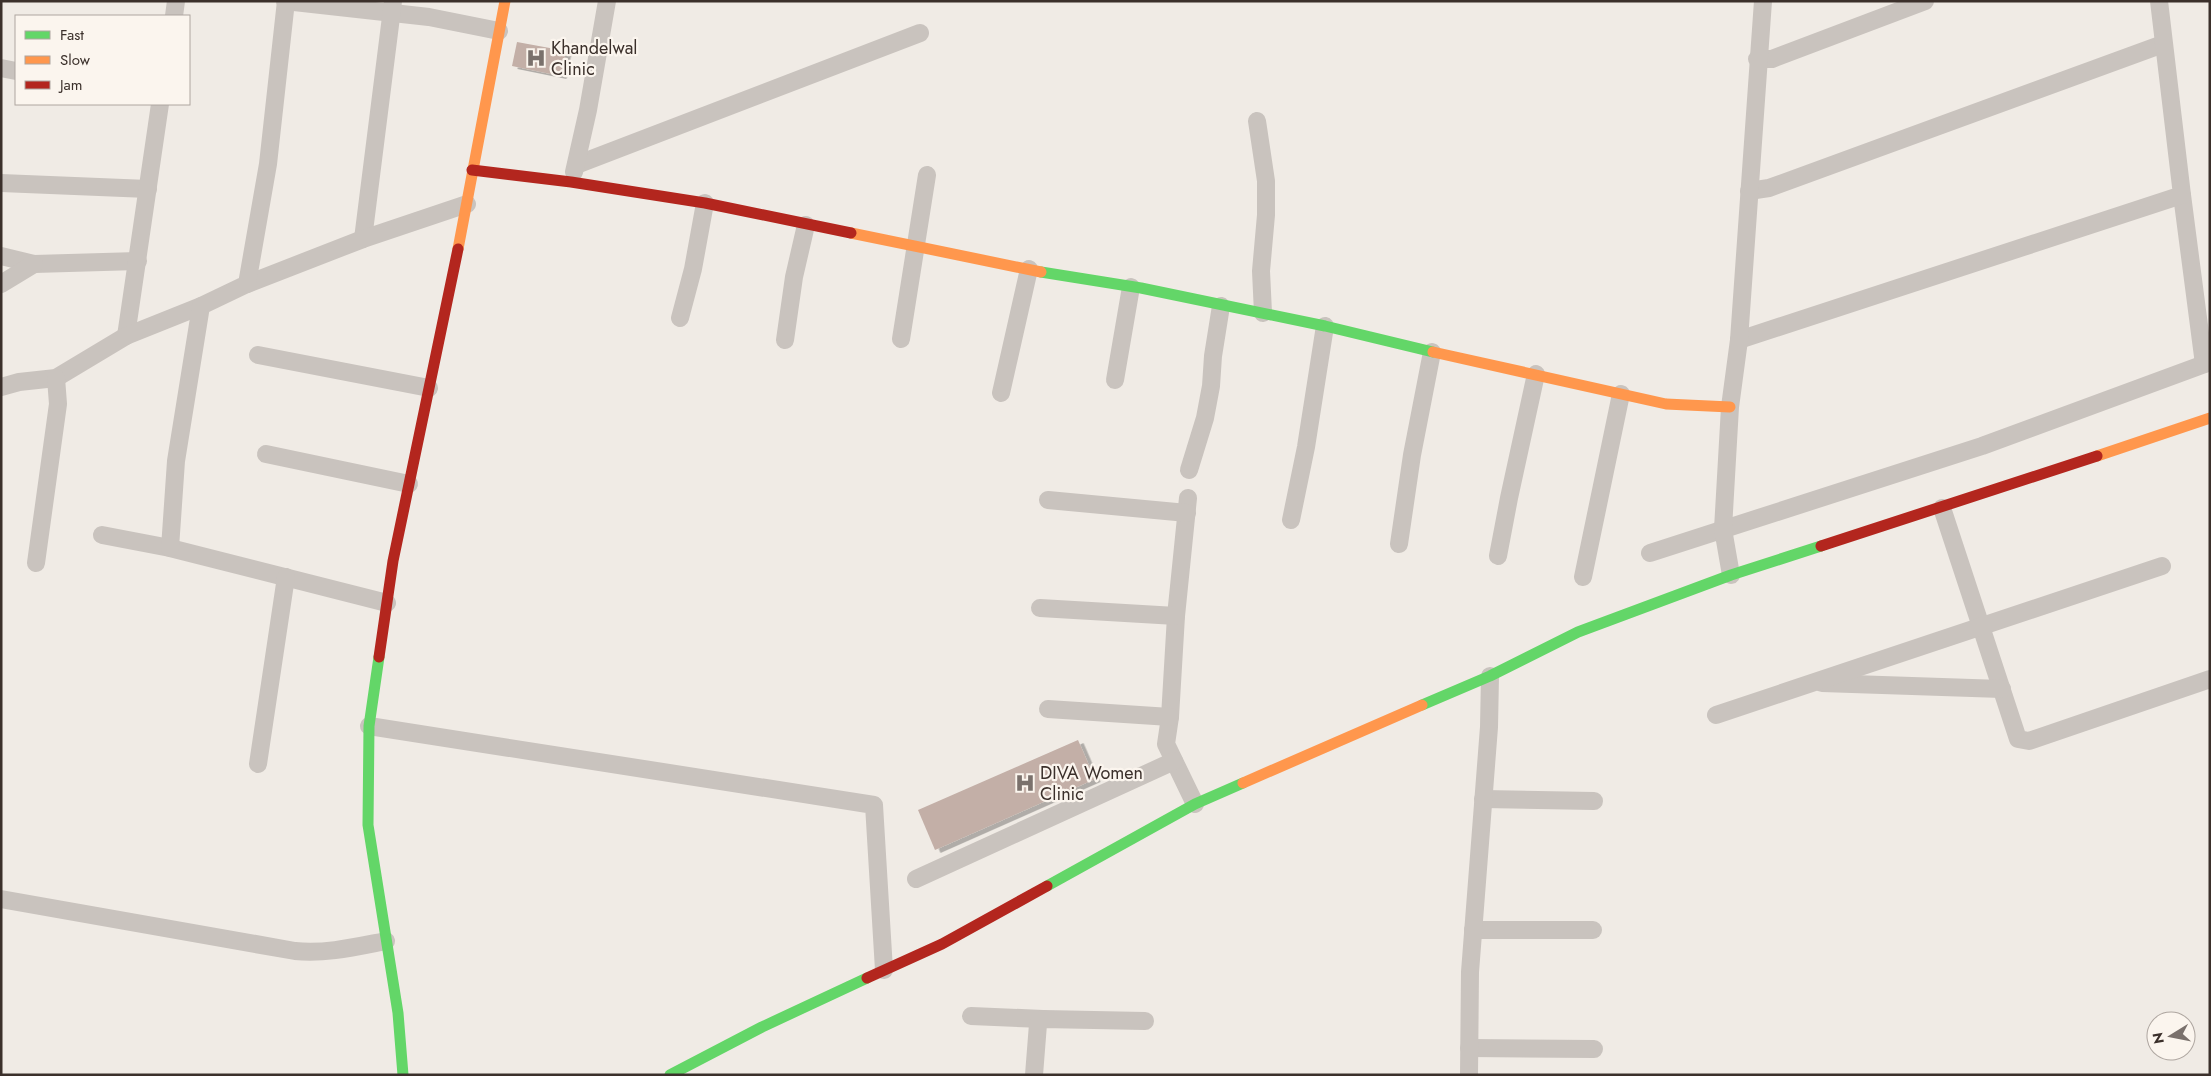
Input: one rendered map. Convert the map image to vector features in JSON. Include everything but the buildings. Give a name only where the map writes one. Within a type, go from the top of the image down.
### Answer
[{"type":"street","points":[[174,15],[176,1]]},
{"type":"street","points":[[247,284],[268,164],[286,1],[392,7],[499,31]]},
{"type":"street","points":[[403,1075],[398,1013],[368,825],[368,726],[387,603],[409,484],[467,204],[505,1]]},
{"type":"street","points":[[572,182],[588,110],[607,1]]},
{"type":"street","points":[[1731,575],[1723,529],[1730,407],[1739,340],[1757,59],[1763,1]]},
{"type":"street","points":[[1757,59],[1772,59],[1925,1]]},
{"type":"street","points":[[1650,553],[1982,446],[2207,363],[2182,195],[2159,1]]},
{"type":"street","points":[[363,239],[392,7]]},
{"type":"street","points":[[576,165],[920,34]]},
{"type":"street","points":[[1749,191],[1769,188],[2163,44]]},
{"type":"street","points":[[1,68],[15,71]]},
{"type":"street","points":[[126,336],[160,105]]},
{"type":"street","points":[[1257,121],[1266,181],[1266,215],[1261,271],[1263,313]]},
{"type":"street","points":[[472,170],[572,182],[705,203],[1029,269],[1263,313],[1666,404],[1730,407]]},
{"type":"street","points":[[901,339],[927,176]]},
{"type":"street","points":[[1,183],[148,189]]},
{"type":"street","points":[[1739,340],[2182,195]]},
{"type":"street","points":[[680,318],[693,269],[705,203]]},
{"type":"street","points":[[1,387],[19,382],[56,378],[126,336],[201,306],[247,284],[363,239],[467,204]]},
{"type":"street","points":[[785,340],[794,277],[806,225]]},
{"type":"street","points":[[1,256],[34,264],[138,261]]},
{"type":"street","points":[[1,284],[34,264]]},
{"type":"street","points":[[1001,393],[1029,269]]},
{"type":"street","points":[[1115,380],[1131,287]]},
{"type":"street","points":[[170,548],[176,462],[201,306]]},
{"type":"street","points":[[1189,470],[1199,442],[1210,394],[1213,356],[1221,306]]},
{"type":"street","points":[[1292,520],[1306,447],[1324,326]]},
{"type":"street","points":[[1398,544],[1412,455],[1432,352]]},
{"type":"street","points":[[258,355],[429,388]]},
{"type":"street","points":[[1498,556],[1536,374]]},
{"type":"street","points":[[36,563],[58,404],[56,378]]},
{"type":"street","points":[[1583,577],[1621,394]]},
{"type":"street","points":[[670,1075],[762,1027],[942,944],[1196,804],[1490,676],[1578,632],[1731,575],[1942,508],[2210,418]]},
{"type":"street","points":[[266,454],[409,484]]},
{"type":"street","points":[[1048,500],[1188,506],[1176,616],[1170,717],[1166,744],[1196,804]]},
{"type":"street","points":[[1942,508],[2018,739],[2029,741],[2210,679]]},
{"type":"street","points":[[102,536],[170,548],[387,603]]},
{"type":"street","points":[[1716,715],[2162,566]]},
{"type":"street","points":[[258,764],[286,577]]},
{"type":"street","points":[[1040,608],[1176,616]]},
{"type":"street","points":[[1469,1075],[1470,972],[1489,727],[1490,676]]},
{"type":"street","points":[[1812,683],[2002,689]]},
{"type":"street","points":[[1048,708],[1170,717]]},
{"type":"street","points":[[368,726],[874,805],[884,970]]},
{"type":"street","points":[[916,879],[1174,761]]},
{"type":"street","points":[[1482,799],[1594,801]]},
{"type":"street","points":[[1,899],[156,925],[222,940],[313,953],[386,941]]},
{"type":"street","points":[[1473,930],[1593,930]]},
{"type":"street","points":[[970,1016],[1145,1021]]},
{"type":"street","points":[[1034,1075],[1038,1024],[1043,1019]]},
{"type":"street","points":[[1469,1048],[1594,1049]]},
{"type":"traffic: fast","points":[[1041,272],[1141,288],[1325,326],[1433,352]]},
{"type":"traffic: fast","points":[[1422,705],[1490,676],[1578,632],[1731,575],[1821,546]]},
{"type":"traffic: fast","points":[[379,657],[369,726],[368,825],[398,1013],[403,1075]]},
{"type":"traffic: fast","points":[[1047,886],[1195,804],[1243,783]]},
{"type":"traffic: fast","points":[[670,1075],[762,1027],[867,978]]},
{"type":"traffic: slow","points":[[458,249],[505,1]]},
{"type":"traffic: slow","points":[[851,233],[1041,272]]},
{"type":"traffic: slow","points":[[1433,352],[1666,404],[1730,407]]},
{"type":"traffic: slow","points":[[2097,456],[2210,418]]},
{"type":"traffic: slow","points":[[1243,783],[1422,705]]},
{"type":"traffic: jam","points":[[472,170],[571,182],[705,203],[851,233]]},
{"type":"traffic: jam","points":[[379,657],[393,561],[458,249]]},
{"type":"traffic: jam","points":[[1821,546],[2097,456]]},
{"type":"traffic: jam","points":[[867,978],[942,944],[1047,886]]},
{"type":"place","name":"Khandelwal Clinic","points":[[536,58]]},
{"type":"place","name":"DIVA Women Clinic","points":[[1025,783]]}]
